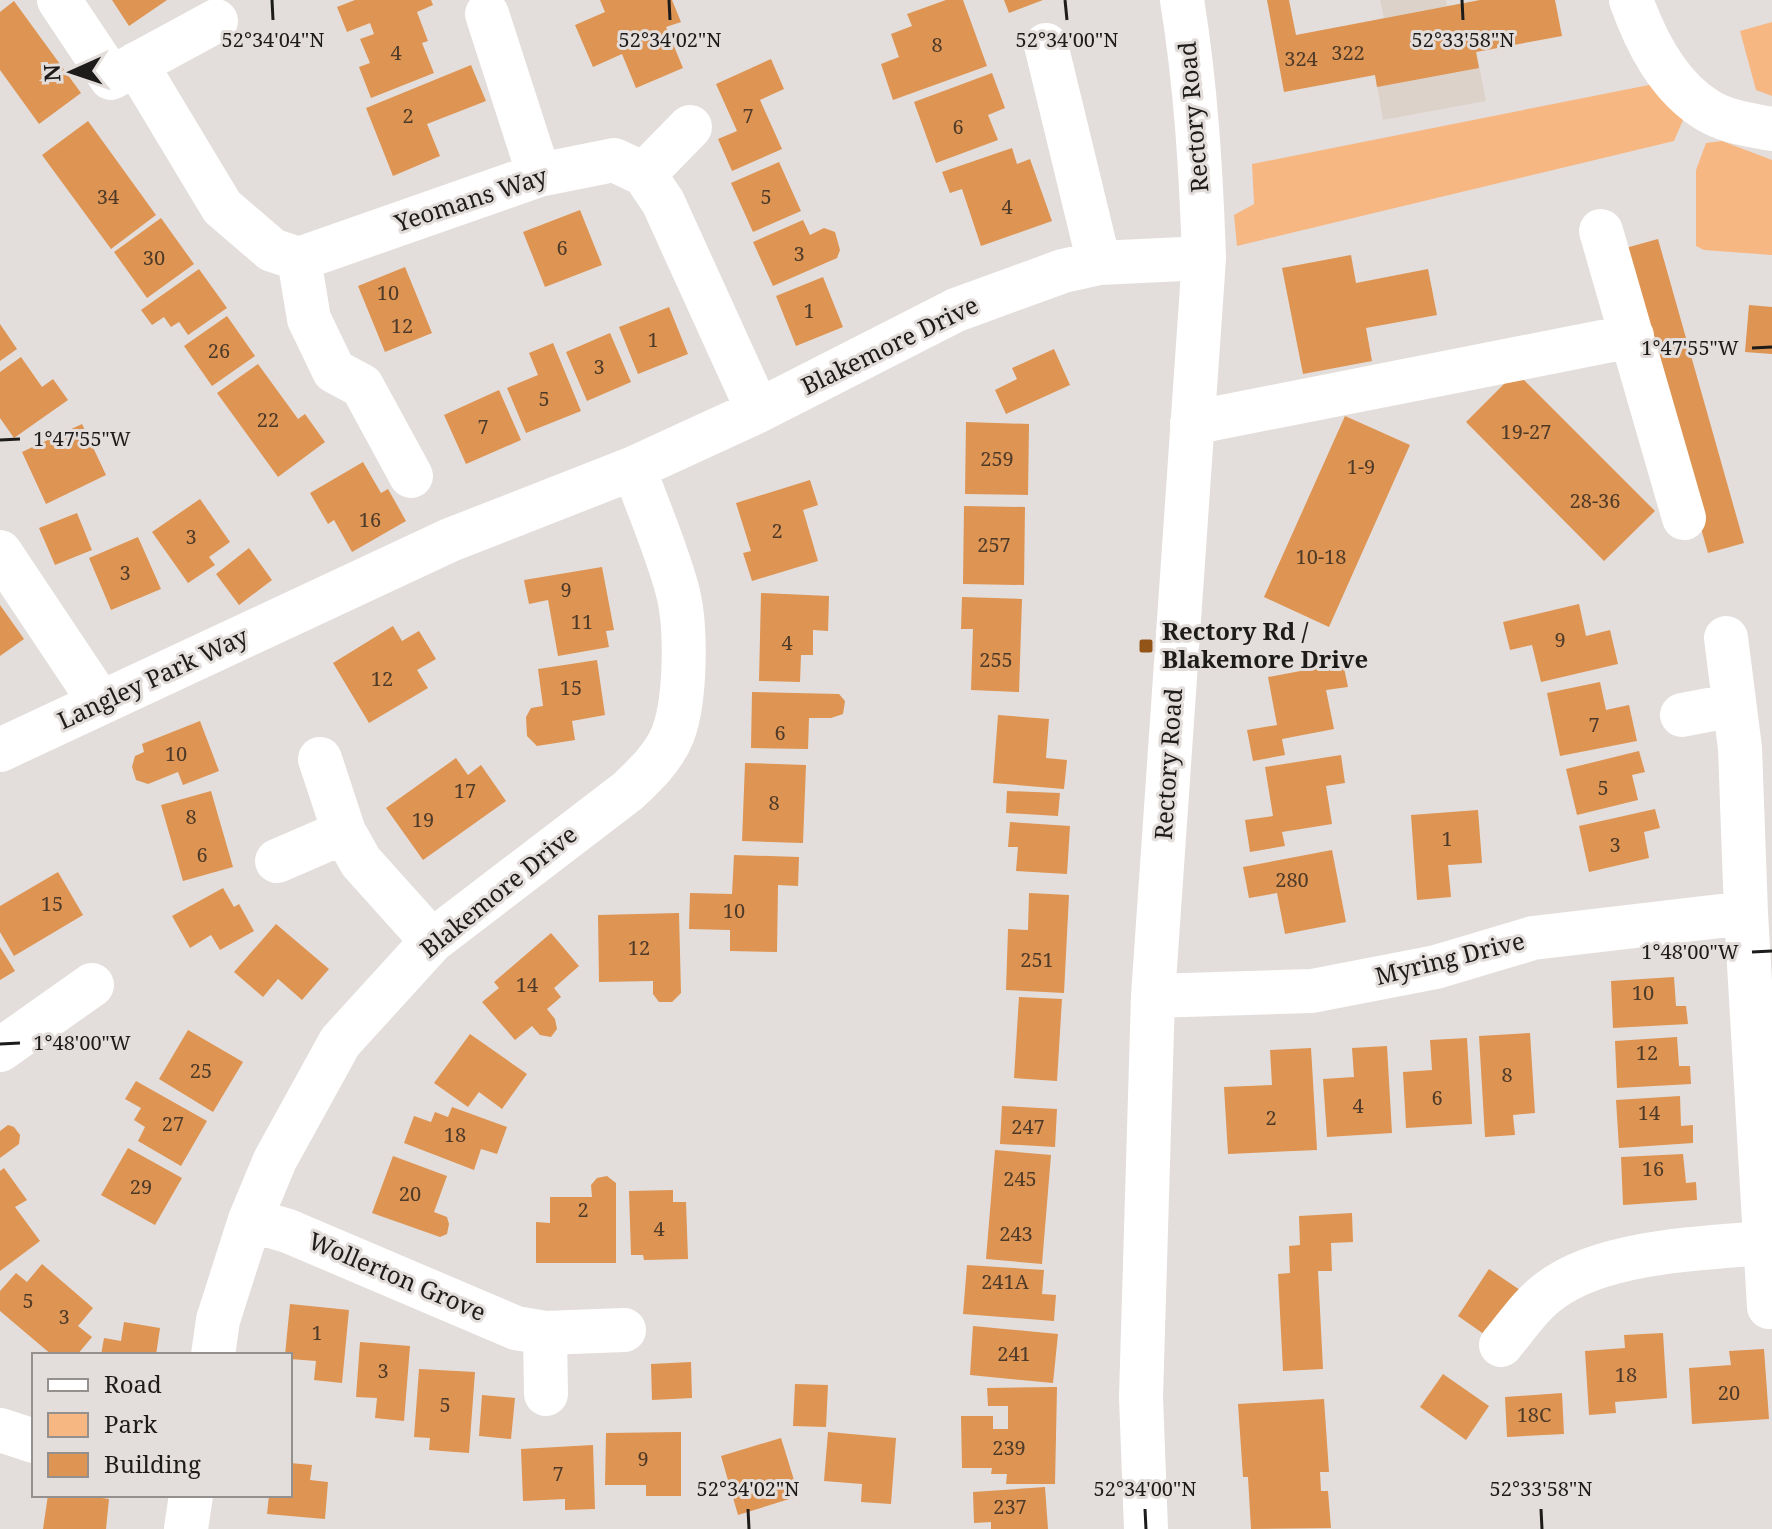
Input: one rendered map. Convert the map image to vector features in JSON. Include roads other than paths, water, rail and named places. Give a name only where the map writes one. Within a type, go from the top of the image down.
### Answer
[{"type":"street","points":[[59,0],[111,78],[216,21]]},
{"type":"street","name":"Rectory Road","points":[[1146,1529],[1141,1397],[1153,996],[1204,258],[1192,61],[1182,0]]},
{"type":"street","points":[[1631,0],[1642,31],[1668,75],[1697,102],[1708,111],[1734,121],[1772,129]]},
{"type":"street","points":[[487,14],[539,175]]},
{"type":"street","points":[[1046,45],[1099,263]]},
{"type":"street","points":[[136,64],[222,207],[272,250],[299,259],[309,319],[334,371],[362,386],[411,476]]},
{"type":"street","points":[[690,127],[644,174],[663,202],[758,411]]},
{"type":"street","name":"Yeomans Way","points":[[299,259],[539,175],[614,160],[644,174]]},
{"type":"street","points":[[1601,231],[1616,339],[1684,518]]},
{"type":"street","name":"Blakemore Drive","points":[[306,608],[450,540],[634,468],[758,411],[956,310],[1063,271],[1099,263],[1204,258]]},
{"type":"street","points":[[1192,423],[1616,339]]},
{"type":"street","name":"Blakemore Drive","points":[[213,1353],[218,1320],[250,1220],[275,1160],[340,1042],[432,941],[628,791],[653,767],[673,736],[683,693],[678,592],[634,468]]},
{"type":"street","points":[[0,552],[100,702]]},
{"type":"street","name":"Langley Park Way","points":[[0,750],[306,608]]},
{"type":"street","points":[[1726,638],[1740,748],[1746,913],[1769,1307]]},
{"type":"street","points":[[1682,715],[1734,705]]},
{"type":"street","points":[[320,759],[344,832],[361,862],[432,941]]},
{"type":"street","points":[[277,861],[344,832]]},
{"type":"street","name":"Myring Drive","points":[[1153,996],[1312,991],[1436,967],[1533,938],[1746,913]]},
{"type":"street","points":[[0,1050],[92,985]]},
{"type":"street","name":"Wollerton Grove","points":[[250,1220],[288,1231],[516,1328],[545,1333],[624,1330]]},
{"type":"street","points":[[1501,1345],[1535,1304],[1552,1289],[1596,1266],[1710,1247],[1766,1243]]},
{"type":"street","points":[[545,1333],[546,1394]]},
{"type":"street","points":[[0,1430],[32,1440]]},
{"type":"street","points":[[186,1529],[191,1497]]},
{"type":"place","name":"Rectory Rd / Blakemore Drive","points":[[1146,646]]}]
